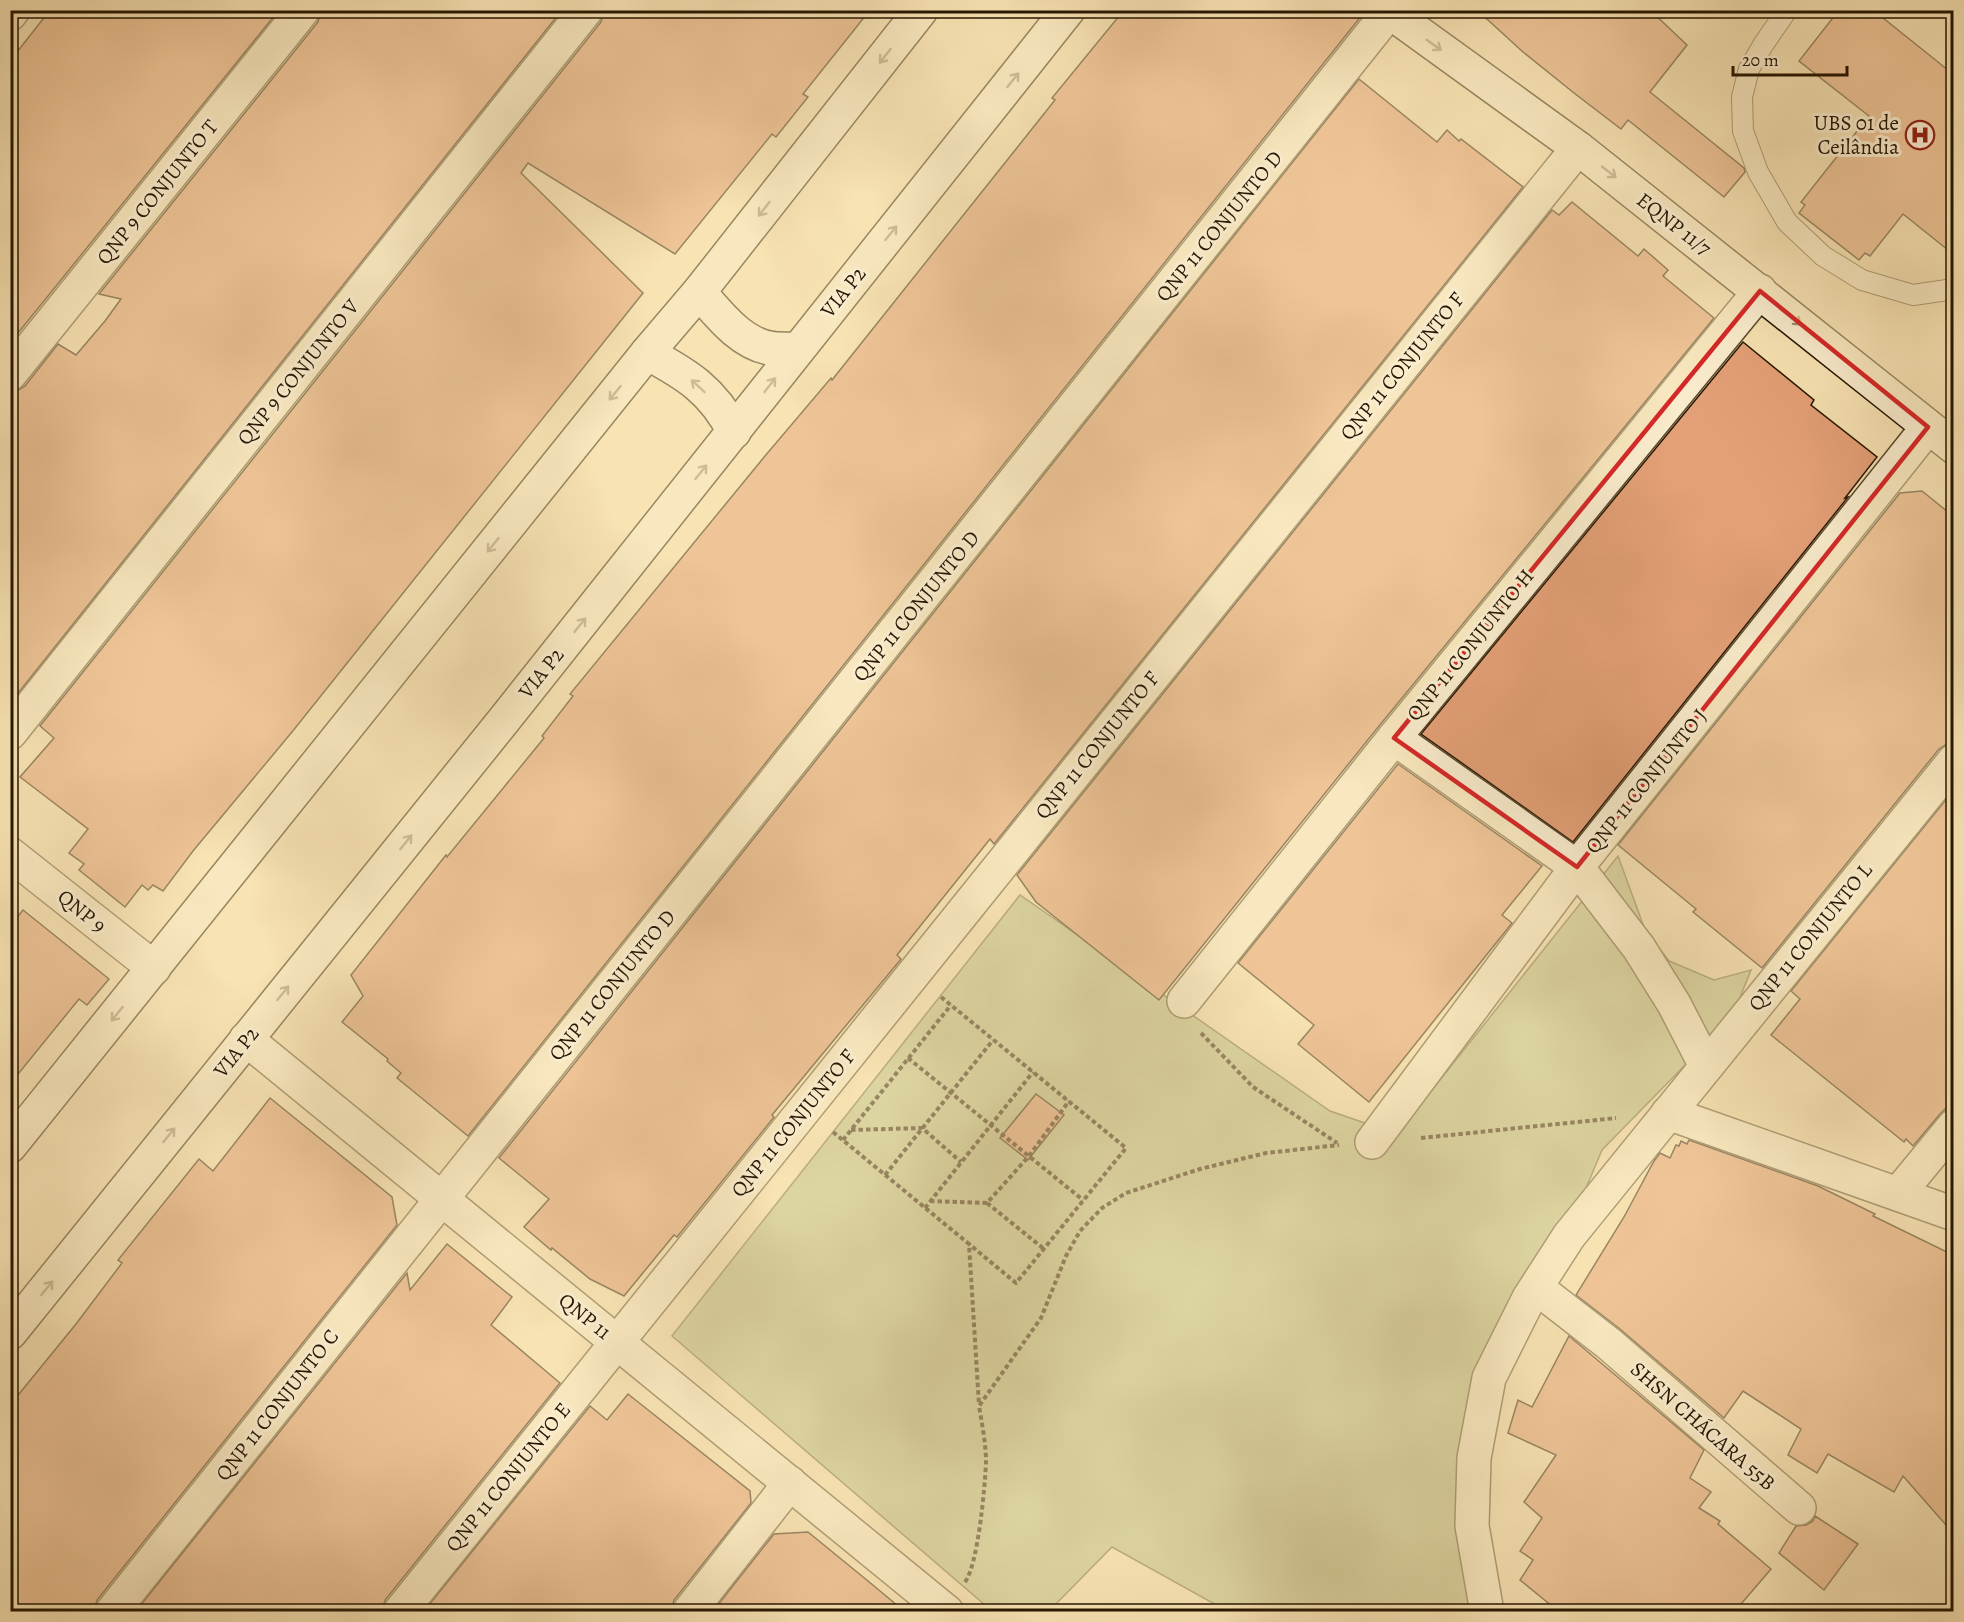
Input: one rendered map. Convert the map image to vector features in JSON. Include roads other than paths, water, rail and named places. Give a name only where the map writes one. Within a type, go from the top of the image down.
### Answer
[{"type":"street","points":[[10,14],[13,10]]},
{"type":"street","name":"QNP 9 CONJUNTO T","points":[[10,374],[303,10]]},
{"type":"street","name":"QNP 9 CONJUNTO V","points":[[10,733],[586,10]]},
{"type":"street","points":[[10,1146],[647,353],[699,292],[921,10]]},
{"type":"street","name":"VIA P2","points":[[10,1333],[504,720],[1068,10]]},
{"type":"street","name":"EQNP 11/7","points":[[1388,11],[1578,148],[1953,447]]},
{"type":"street","name":"QNP 11 CONJUNTO D","points":[[441,1198],[1388,11]]},
{"type":"street","name":"QNP 11 CONJUNTO F","points":[[617,1342],[1578,148]]},
{"type":"street","name":"QNP 11 CONJUNTO H","points":[[1184,1001],[1394,738],[1760,291]]},
{"type":"street","points":[[699,292],[728,325],[752,342],[769,348],[798,349]]},
{"type":"street","points":[[647,353],[685,374],[712,398],[726,416],[734,432]]},
{"type":"street","name":"QNP 11 CONJUNTO J","points":[[1371,1142],[1577,867],[1929,427]]},
{"type":"street","points":[[1394,738],[1577,867],[1639,948],[1674,1004],[1706,1066]]},
{"type":"street","name":"QNP 11 CONJUNTO L","points":[[1492,1609],[1472,1526],[1474,1458],[1490,1378],[1529,1298],[1569,1236],[1953,762]]},
{"type":"street","name":"QNP 9","points":[[10,854],[154,968]]},
{"type":"street","name":"QNP 11","points":[[246,1039],[938,1604]]},
{"type":"street","points":[[1668,1113],[1953,1214]]},
{"type":"street","points":[[1898,1194],[1953,1126]]},
{"type":"street","name":"QNP 11 CONJUNTO C","points":[[112,1611],[441,1198]]},
{"type":"street","name":"SHSN CHÁCARA 55B","points":[[1537,1288],[1608,1343],[1799,1508]]},
{"type":"street","name":"QNP 11 CONJUNTO E","points":[[400,1611],[617,1342]]},
{"type":"street","points":[[689,1611],[790,1483]]},
{"type":"lane","points":[[1787,10],[1749,69],[1742,98],[1743,131],[1758,172],[1787,222],[1823,256],[1862,280],[1913,295],[1953,289]]},
{"type":"place","name":"UBS 01 de Ceilândia","points":[[1920,135]]}]
